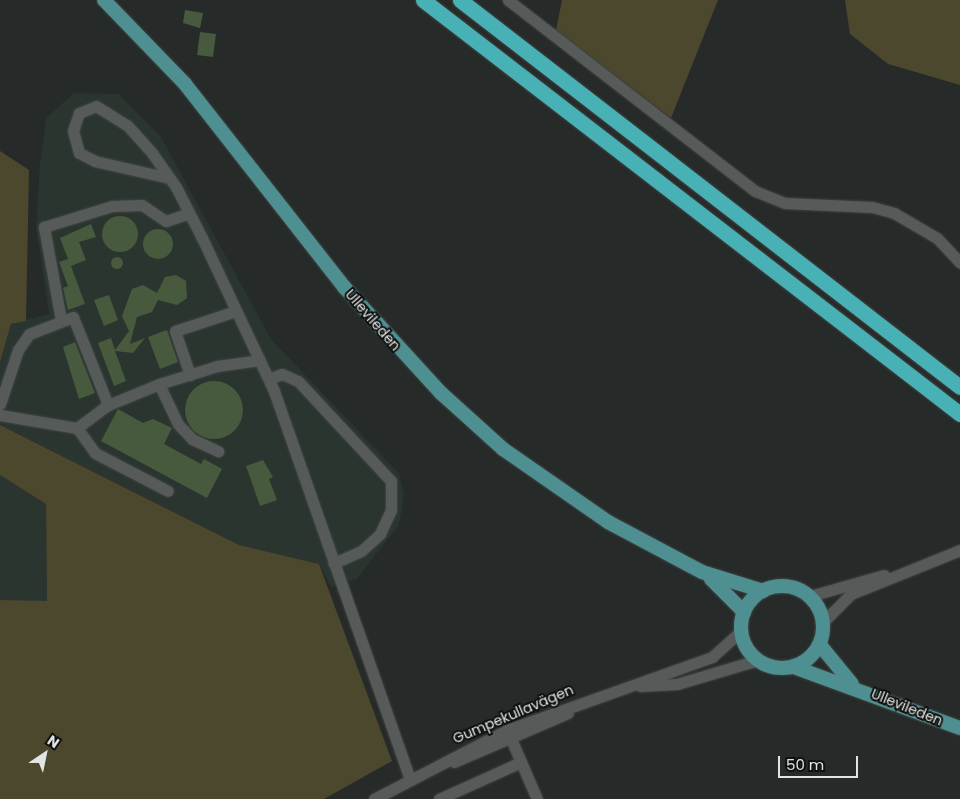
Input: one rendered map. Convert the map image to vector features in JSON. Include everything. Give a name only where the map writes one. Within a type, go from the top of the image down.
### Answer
[{"type":"highway","points":[[424,0],[960,414]]},
{"type":"highway","points":[[460,0],[960,387]]},
{"type":"main road","name":"Ullevileden","points":[[104,0],[191,91],[345,288],[441,393],[555,488],[608,522],[702,572],[763,591]]},
{"type":"main road","name":"Ullevileden","points":[[702,572],[744,612]]},
{"type":"main road","points":[[787,586],[810,596],[823,622],[820,644],[812,656],[794,667],[771,667],[758,660],[745,644],[741,631],[744,612],[763,591],[787,586]]},
{"type":"main road","name":"Ullevileden","points":[[820,644],[855,686]]},
{"type":"main road","name":"Ullevileden","points":[[794,667],[855,686],[960,728]]},
{"type":"street","points":[[508,0],[754,191],[785,203],[872,207],[894,213],[937,238],[960,262]]},
{"type":"street","points":[[169,178],[94,161],[79,153],[72,131],[79,113],[96,106],[110,112],[127,125],[169,178],[189,213],[269,379],[410,780]]},
{"type":"street","points":[[61,320],[44,227],[112,206],[142,205],[166,221],[189,213]]},
{"type":"street","points":[[190,375],[175,331],[236,311]]},
{"type":"street","points":[[0,404],[18,350],[29,334],[61,320],[73,317],[108,404]]},
{"type":"street","points":[[77,428],[108,404],[159,384],[217,366],[260,360]]},
{"type":"street","points":[[269,379],[282,374],[298,381],[391,481],[391,510],[380,534],[361,551],[334,562]]},
{"type":"street","points":[[159,384],[188,434],[218,451]]},
{"type":"street","points":[[0,415],[77,428],[95,453],[168,491]]},
{"type":"street","points":[[823,622],[851,594],[960,550]]},
{"type":"street","points":[[810,596],[852,581],[908,571]]},
{"type":"street","name":"Gumpekullavägen","points":[[374,799],[426,771],[509,734],[618,689],[712,657],[741,631]]},
{"type":"street","name":"Gumpekullavägen","points":[[618,689],[677,684],[758,660]]},
{"type":"street","points":[[509,734],[537,799]]},
{"type":"street","points":[[438,799],[521,762]]},
{"type":"shaded area","points":[[562,0],[718,0],[671,118],[556,30]]},
{"type":"shaded area","points":[[845,0],[960,0],[960,85],[888,64],[850,34]]},
{"type":"shaded area","points":[[74,93],[118,94],[161,137],[271,339],[399,473],[404,495],[399,525],[357,579],[331,587],[319,564],[239,545],[0,425],[0,362],[11,324],[49,314],[36,227],[40,164],[46,118]]},
{"type":"shaded area","points":[[0,151],[29,170],[26,321],[11,324],[0,362]]},
{"type":"shaded area","points":[[0,425],[239,545],[319,564],[392,761],[324,799],[0,799],[0,600],[47,601],[46,504],[0,475]]},
{"type":"shaded area","points":[[0,475],[46,504],[47,602],[0,600]]},
{"type":"building","points":[[185,10],[203,13],[200,28],[183,23]]},
{"type":"building","points":[[200,32],[216,34],[213,57],[197,55]]},
{"type":"building","points":[[120,216],[133,221],[138,234],[133,247],[120,252],[107,247],[102,234],[107,221]]},
{"type":"building","points":[[91,224],[96,237],[79,242],[86,260],[71,266],[85,304],[68,310],[63,288],[68,286],[59,262],[68,259],[60,238]]},
{"type":"building","points":[[158,229],[169,233],[173,244],[169,255],[158,259],[147,255],[143,244],[147,233]]},
{"type":"building","points":[[119,257],[122,258],[122,268],[115,269],[112,268],[111,261],[112,258]]},
{"type":"building","points":[[176,275],[186,281],[187,298],[177,305],[158,300],[152,312],[137,317],[130,344],[145,338],[133,353],[115,351],[126,381],[114,386],[98,343],[111,338],[115,350],[129,331],[122,316],[132,289],[143,285],[157,293],[165,277]]},
{"type":"building","points":[[109,295],[118,320],[104,326],[94,300]]},
{"type":"building","points":[[167,330],[178,362],[160,369],[148,337]]},
{"type":"building","points":[[75,342],[95,393],[79,399],[63,347]]},
{"type":"building","points":[[208,381],[220,381],[235,389],[243,404],[243,416],[235,431],[220,439],[208,439],[193,431],[185,416],[185,404],[193,389]]},
{"type":"building","points":[[118,409],[143,423],[153,419],[172,428],[164,444],[201,464],[204,459],[222,469],[207,498],[101,441]]},
{"type":"building","points":[[263,460],[273,477],[269,479],[277,500],[260,506],[246,466]]}]
